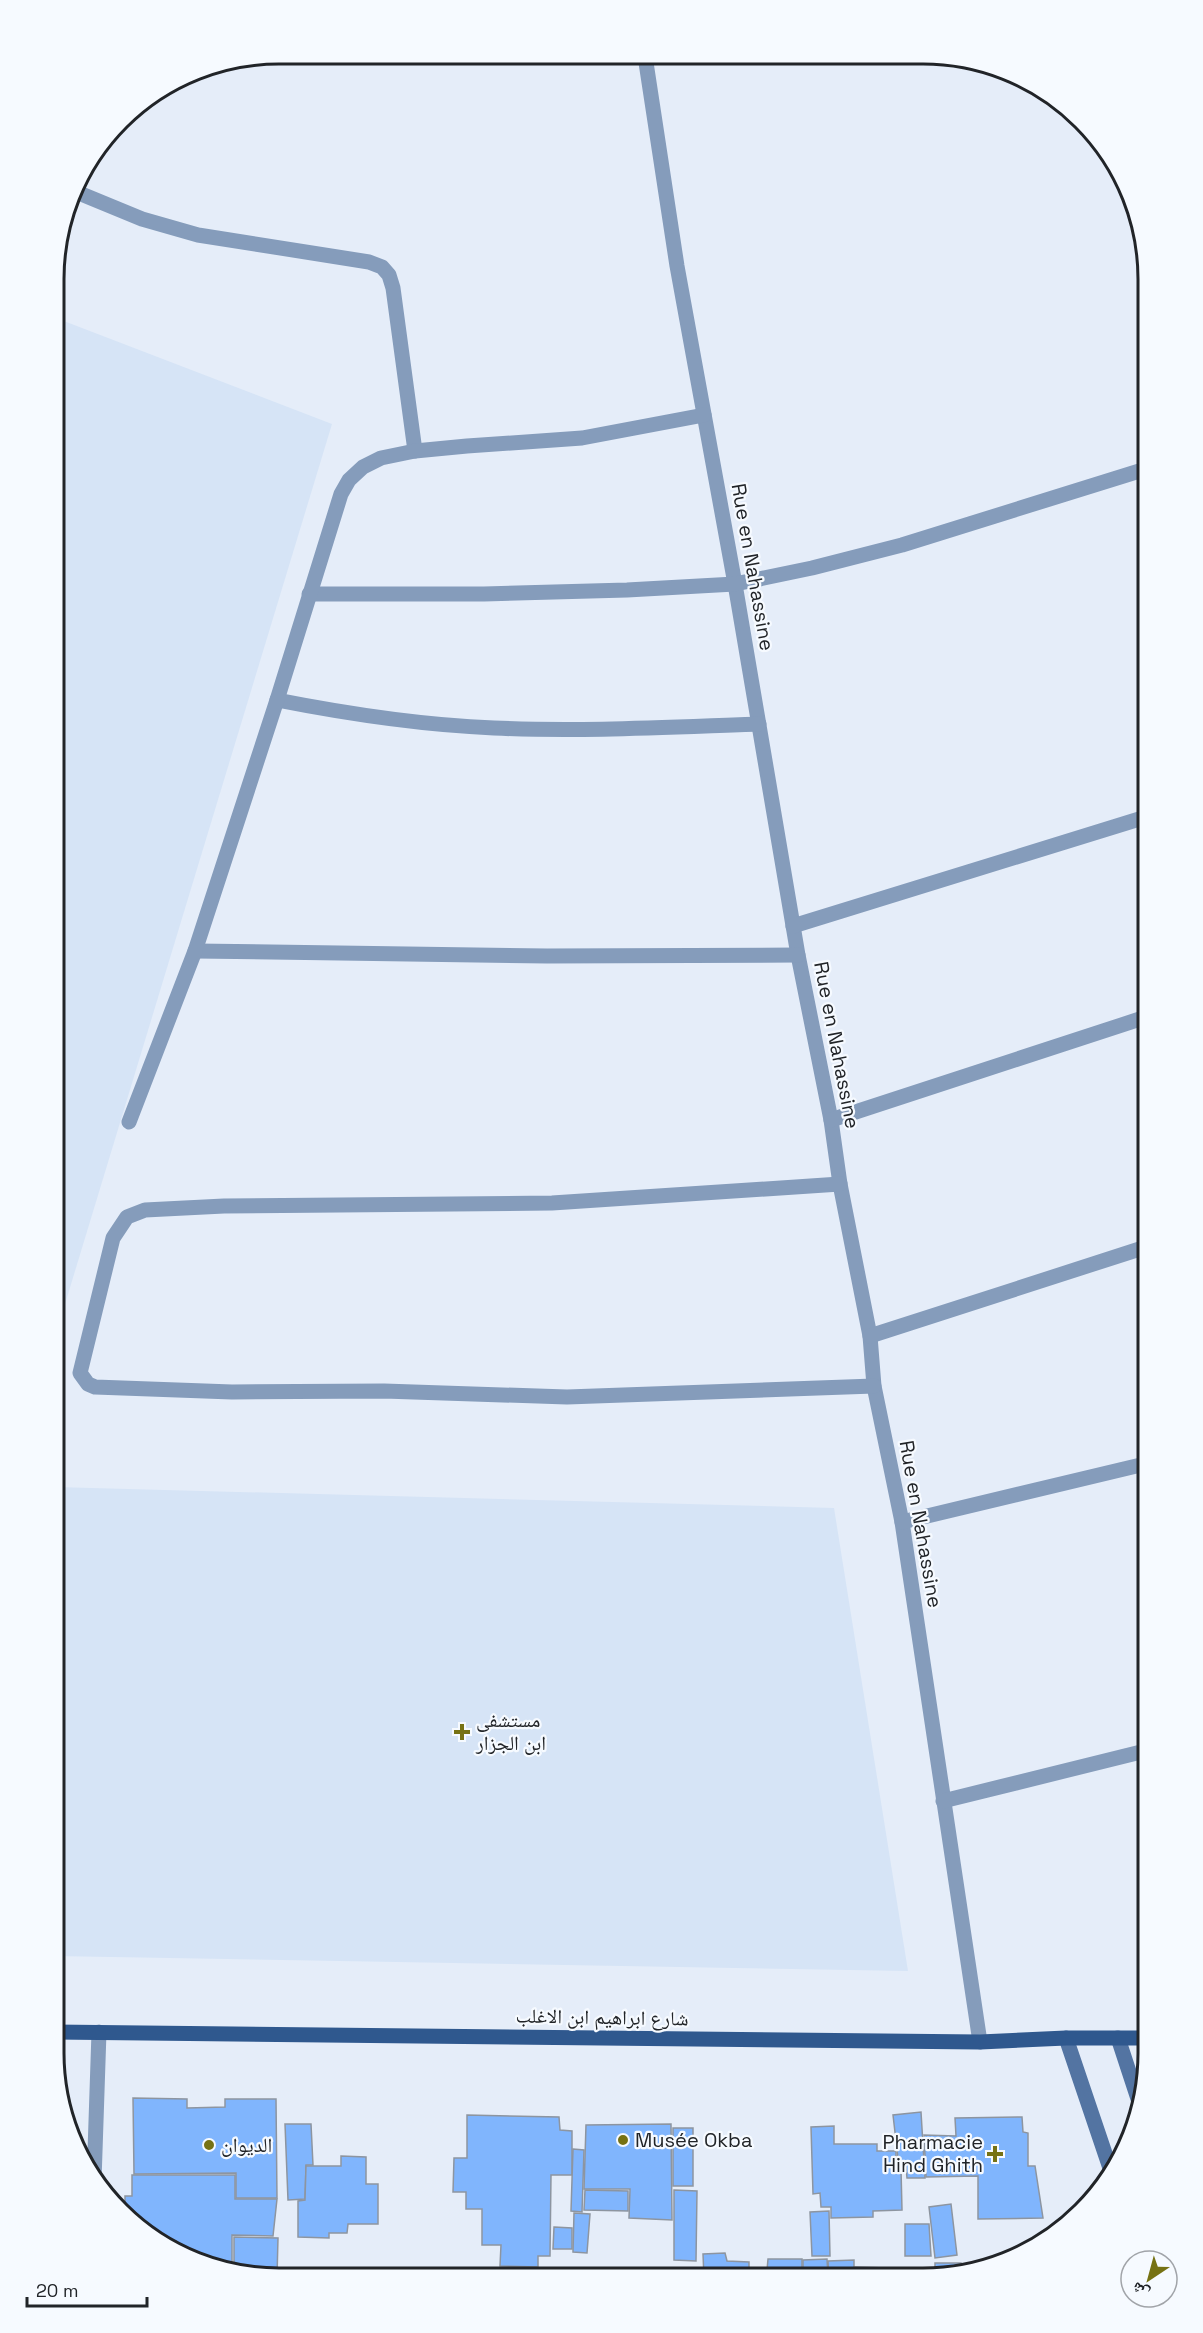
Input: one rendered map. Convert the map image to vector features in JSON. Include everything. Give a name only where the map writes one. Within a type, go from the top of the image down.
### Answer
[{"type":"main road","name":"شارع ابراهيم ابن الاغلب","points":[[64,2032],[980,2042],[1066,2038],[1138,2038]]},
{"type":"street","name":"Rue en Nahassine","points":[[646,64],[677,266],[735,584],[798,955],[870,1336],[874,1386],[902,1522],[980,2042]]},
{"type":"street","points":[[82,194],[178,231],[369,262],[382,267],[389,275],[396,303],[415,451]]},
{"type":"street","points":[[129,1122],[195,951],[277,700],[340,494],[349,480],[363,466],[381,458],[415,451],[582,438],[704,415]]},
{"type":"street","points":[[309,594],[484,594],[735,584],[812,568],[902,545],[1138,471]]},
{"type":"street","points":[[277,700],[395,719],[494,728],[624,728],[759,724]]},
{"type":"street","points":[[793,926],[1138,819]]},
{"type":"street","points":[[195,951],[501,956],[798,955]]},
{"type":"street","points":[[831,1120],[1138,1020]]},
{"type":"street","points":[[840,1184],[552,1203],[224,1206],[145,1210],[127,1217],[112,1238],[80,1373],[88,1384],[95,1387],[232,1392],[384,1391],[567,1397],[874,1386]]},
{"type":"street","points":[[870,1336],[1138,1250]]},
{"type":"street","points":[[902,1522],[1138,1466]]},
{"type":"street","points":[[943,1801],[1138,1753]]},
{"type":"street","points":[[95,2163],[99,2032]]},
{"type":"street","points":[[1066,2038],[1108,2163]]},
{"type":"street","points":[[1118,2038],[1135,2090]]},
{"type":"shaded area","points":[[64,321],[332,424],[64,1307]]},
{"type":"shaded area","name":"مستشفى ابن الجزار","points":[[64,1487],[834,1508],[908,1971],[64,1956]]},
{"type":"building","points":[[133,2098],[187,2099],[187,2108],[225,2107],[225,2099],[276,2099],[277,2198],[236,2198],[236,2173],[134,2174]]},
{"type":"building","points":[[921,2112],[925,2178],[907,2178],[906,2167],[899,2167],[893,2115]]},
{"type":"building","points":[[467,2115],[559,2117],[560,2130],[572,2131],[572,2175],[551,2175],[550,2256],[538,2256],[538,2267],[500,2266],[501,2245],[482,2245],[482,2209],[466,2209],[466,2192],[453,2192],[454,2158],[467,2158]]},
{"type":"building","points":[[1022,2117],[1023,2132],[1028,2133],[1028,2166],[1035,2166],[1043,2218],[978,2219],[978,2176],[926,2177],[924,2135],[956,2136],[955,2118]]},
{"type":"building","points":[[285,2124],[311,2124],[313,2165],[306,2165],[305,2199],[288,2200]]},
{"type":"building","points":[[671,2124],[672,2220],[629,2218],[630,2189],[584,2189],[586,2125]]},
{"type":"building","points":[[834,2126],[834,2144],[877,2144],[877,2151],[896,2151],[896,2169],[901,2169],[902,2210],[873,2211],[873,2217],[831,2218],[831,2207],[821,2207],[820,2193],[813,2194],[811,2127]]},
{"type":"building","points":[[673,2128],[693,2128],[693,2186],[673,2186]]},
{"type":"building","points":[[573,2149],[584,2150],[582,2212],[571,2211]]},
{"type":"building","points":[[341,2156],[366,2157],[366,2184],[378,2184],[378,2224],[348,2224],[347,2233],[329,2233],[329,2238],[298,2237],[298,2201],[305,2200],[306,2166],[341,2166]]},
{"type":"building","points":[[132,2175],[235,2175],[235,2199],[277,2199],[273,2236],[232,2235],[232,2263],[224,2261],[197,2252],[160,2232],[125,2204],[125,2196],[132,2196]]},
{"type":"building","points":[[585,2190],[628,2191],[628,2211],[584,2210]]},
{"type":"building","points":[[674,2190],[697,2191],[696,2261],[674,2260]]},
{"type":"building","points":[[951,2204],[957,2255],[935,2258],[929,2207]]},
{"type":"building","points":[[829,2211],[830,2256],[812,2256],[810,2212]]},
{"type":"building","points":[[574,2213],[590,2214],[587,2253],[573,2252]]},
{"type":"building","points":[[905,2224],[929,2224],[931,2256],[905,2256]]},
{"type":"building","points":[[554,2227],[572,2228],[572,2249],[553,2249]]},
{"type":"building","points":[[234,2237],[278,2238],[277,2268],[251,2267],[234,2263]]},
{"type":"building","points":[[725,2253],[727,2261],[749,2262],[749,2268],[704,2268],[703,2254]]},
{"type":"building","points":[[768,2259],[802,2259],[802,2268],[767,2268]]},
{"type":"building","points":[[827,2259],[828,2268],[803,2268],[803,2260]]},
{"type":"building","points":[[854,2260],[854,2268],[828,2268],[828,2261]]},
{"type":"building","points":[[935,2263],[961,2263],[961,2265],[952,2267],[935,2268]]},
{"type":"place","name":"مستشفى ابن الجزار","points":[[462,1732]]},
{"type":"place","name":"Musée Okba","points":[[623,2140]]},
{"type":"place","name":"الديوان","points":[[209,2145]]},
{"type":"place","name":"Pharmacie Hind Ghith","points":[[995,2154]]}]
